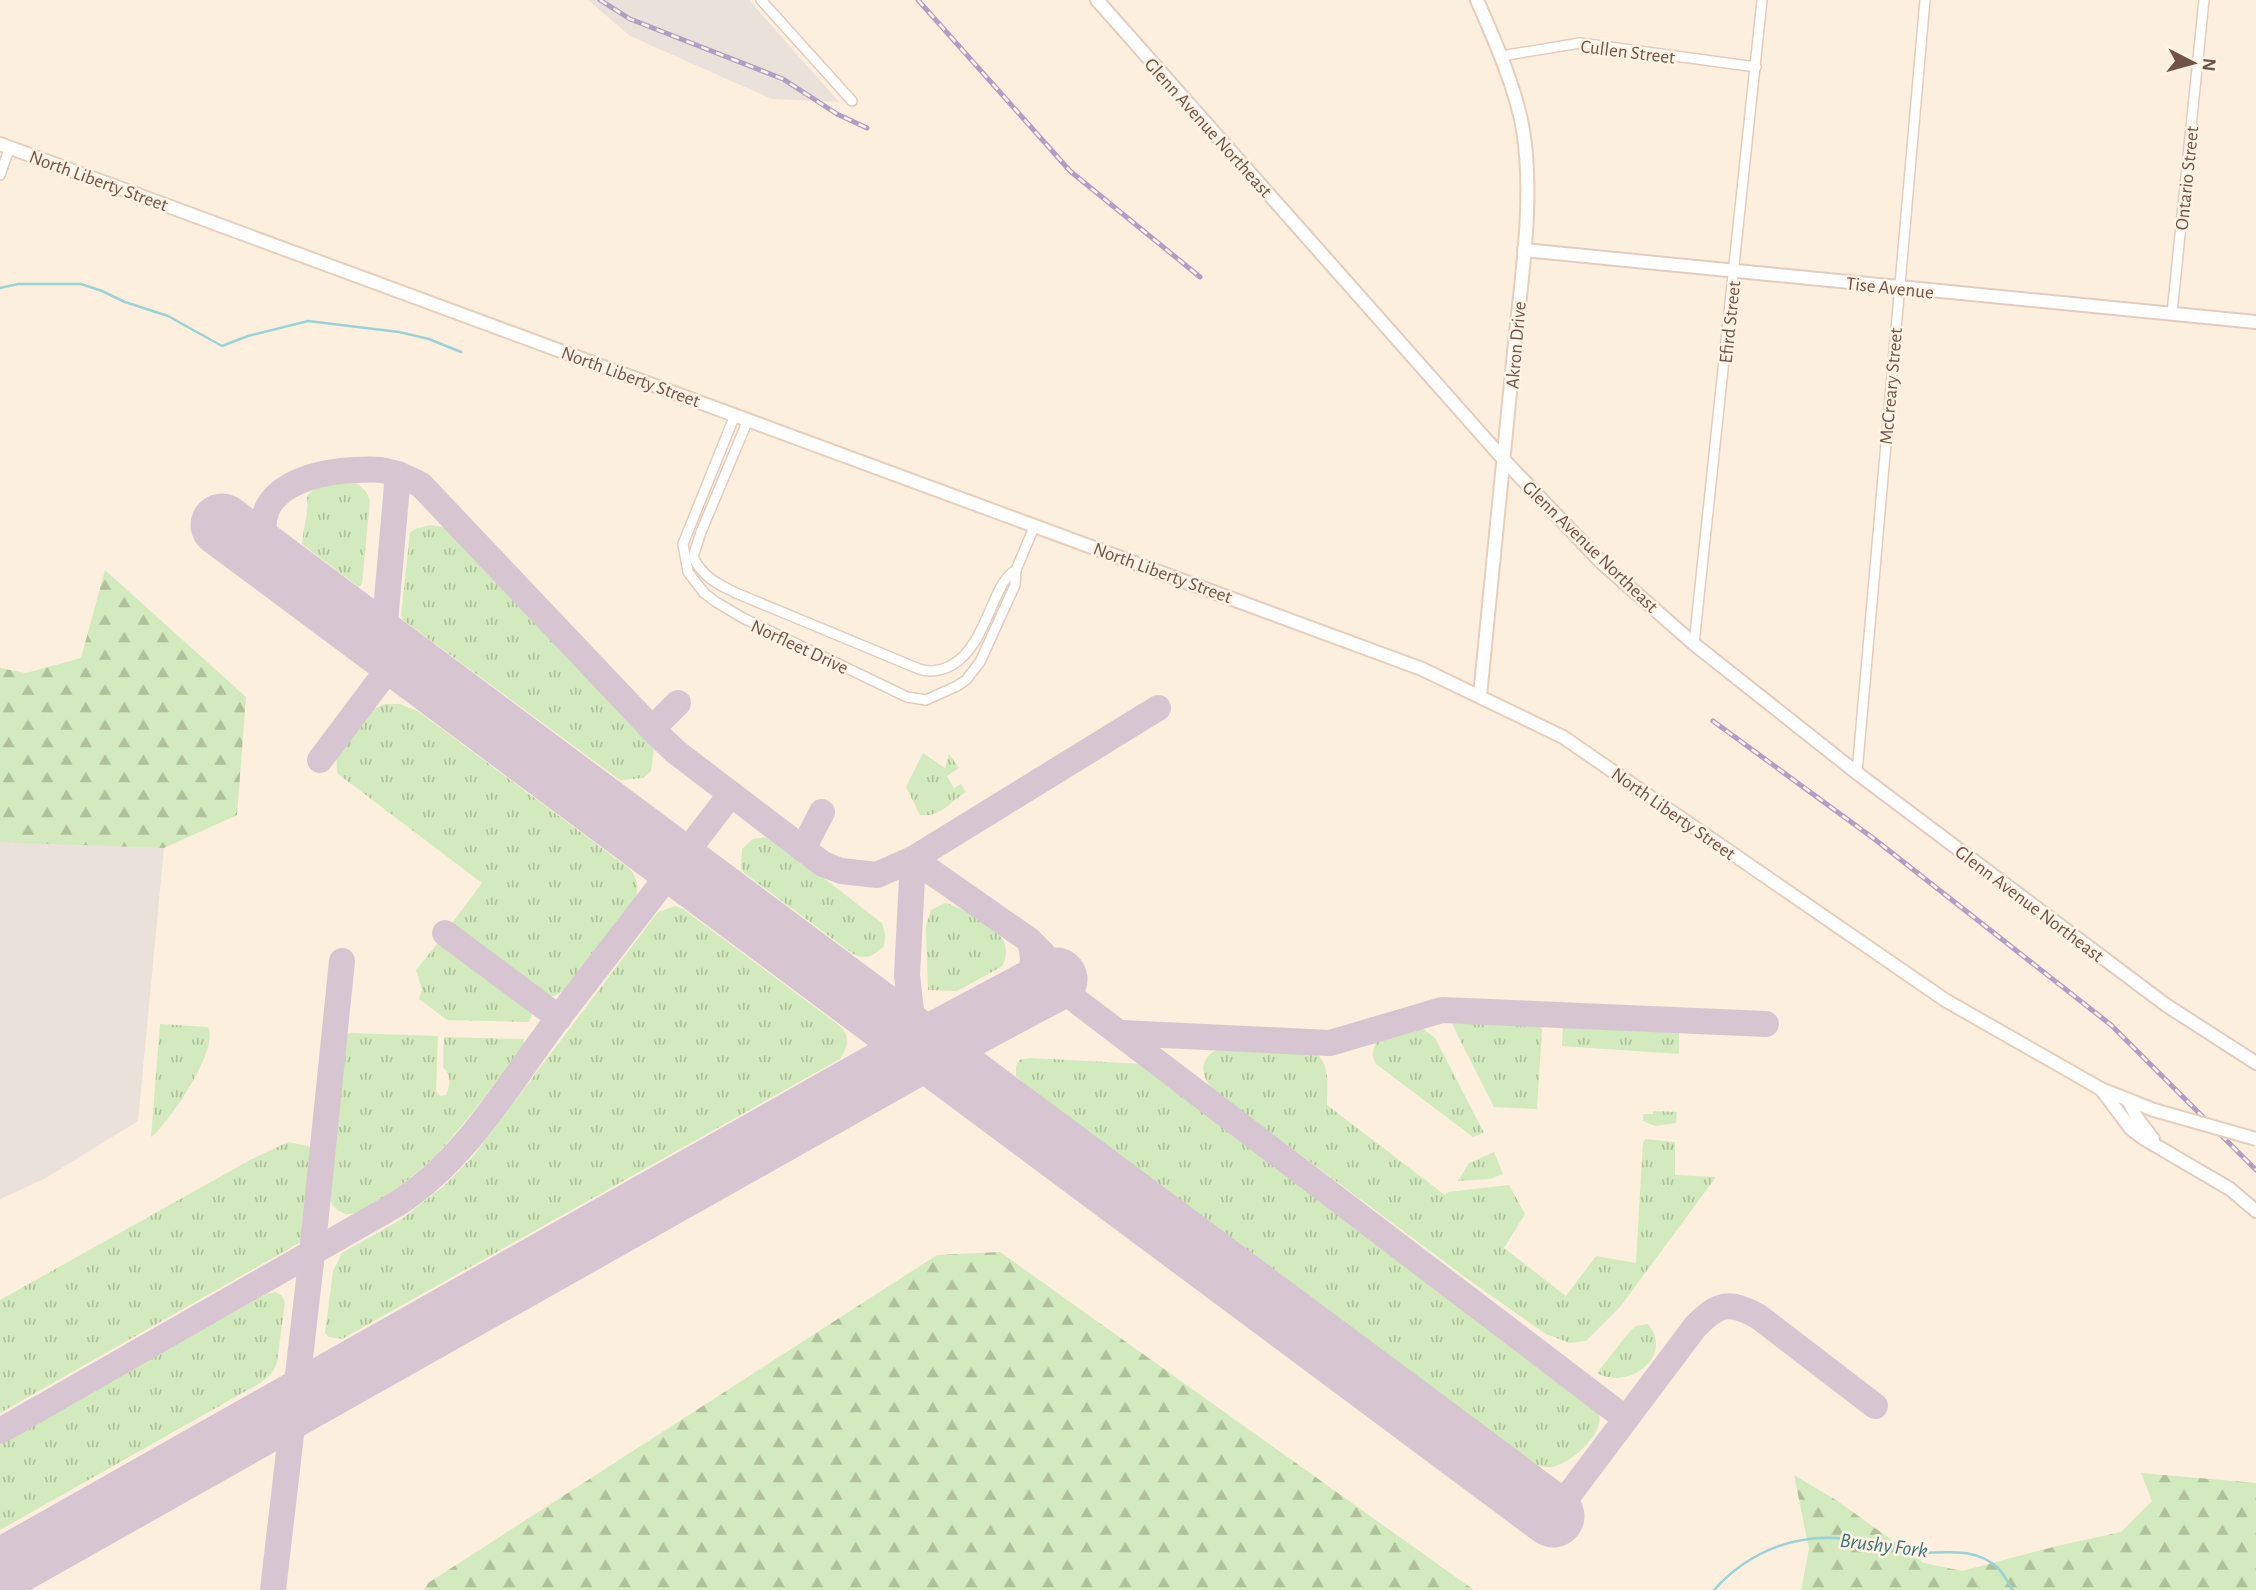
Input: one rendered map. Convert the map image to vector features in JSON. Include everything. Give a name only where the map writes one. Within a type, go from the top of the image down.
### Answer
[{"type":"main road","name":"Glenn Avenue Northeast","points":[[1097,0],[1504,461],[1602,563],[1693,643],[1857,773],[2166,1005],[2256,1063]]},
{"type":"main road","name":"Akron Drive","points":[[1477,0],[1501,56],[1523,130],[1526,188],[1524,250],[1479,696]]},
{"type":"main road","name":"North Liberty Street","points":[[5,146],[1422,668],[1563,737],[1945,1000],[2101,1089],[2154,1110],[2256,1139]]},
{"type":"main road","name":"Tise Avenue","points":[[1524,250],[2256,322]]},
{"type":"main road","points":[[2101,1089],[2132,1129],[2231,1189],[2256,1211]]},
{"type":"main road","points":[[2127,1100],[2137,1118],[2162,1149]]},
{"type":"street","points":[[761,0],[852,101]]},
{"type":"street","name":"Efird Street","points":[[1693,643],[1762,0]]},
{"type":"street","name":"McCreary Street","points":[[1857,773],[1925,0]]},
{"type":"street","name":"Ontario Street","points":[[2172,313],[2204,0]]},
{"type":"street","name":"Cullen Street","points":[[1501,56],[1580,43],[1756,67]]},
{"type":"street","points":[[0,174],[5,146]]},
{"type":"street","name":"Norfleet Drive","points":[[735,415],[682,548],[688,572],[704,593],[743,618],[917,699],[933,697],[966,680],[980,662],[1015,585],[1016,570],[1035,525]]},
{"type":"street","points":[[685,539],[697,543],[748,420]]},
{"type":"street","points":[[714,466],[727,471]]},
{"type":"street","name":"Norfleet Drive","points":[[697,543],[694,557],[698,567],[713,582],[926,671],[945,669],[961,660],[974,644],[1007,575],[1016,570]]},
{"type":"shaded area","points":[[588,0],[749,0],[839,102],[772,99],[630,36]]},
{"type":"shaded area","points":[[0,840],[164,848],[138,1121],[44,1179],[0,1199]]},
{"type":"green space","points":[[349,481],[362,488],[370,501],[362,583],[359,587],[302,544],[307,496],[317,486]]},
{"type":"green space","points":[[430,525],[449,528],[456,534],[647,741],[654,750],[651,771],[643,778],[620,780],[403,620],[401,615],[410,533]]},
{"type":"green space","points":[[105,570],[246,697],[237,815],[164,848],[0,842],[0,668],[26,673],[81,658]]},
{"type":"green space","points":[[385,704],[400,704],[419,712],[630,869],[636,879],[636,897],[564,990],[557,995],[549,997],[531,988],[454,930],[453,922],[482,883],[338,774],[336,764],[343,743],[358,723]]},
{"type":"green space","points":[[923,753],[945,768],[949,754],[959,768],[947,776],[954,788],[961,784],[966,792],[934,814],[927,815],[920,815],[906,787]]},
{"type":"green space","points":[[767,837],[882,923],[884,946],[870,956],[853,954],[743,872],[742,849],[753,839]]},
{"type":"green space","points":[[945,903],[993,930],[1005,943],[1006,950],[1001,967],[957,991],[928,990],[926,926],[931,910]]},
{"type":"green space","points":[[675,906],[683,909],[840,1026],[846,1034],[847,1042],[840,1059],[342,1339],[329,1337],[325,1333],[333,1271],[342,1253],[402,1219],[445,1185],[474,1155],[658,912]]},
{"type":"green space","points":[[441,942],[445,942],[527,1004],[532,1015],[529,1022],[447,1020],[419,999],[422,990],[416,970]]},
{"type":"green space","points":[[1455,1020],[1536,1023],[1542,1029],[1537,1109],[1494,1107],[1453,1024]]},
{"type":"green space","points":[[1563,1023],[1679,1030],[1679,1054],[1562,1046]]},
{"type":"green space","points":[[160,1024],[208,1027],[210,1037],[207,1051],[191,1085],[151,1137]]},
{"type":"green space","points":[[1421,1027],[1435,1038],[1484,1133],[1473,1137],[1376,1064],[1373,1050],[1381,1037]]},
{"type":"green space","points":[[350,1033],[438,1036],[436,1091],[440,1096],[446,1095],[449,1083],[448,1073],[443,1067],[444,1037],[524,1039],[523,1047],[439,1152],[372,1206],[361,1212],[346,1214],[333,1206],[327,1185],[342,1042],[344,1036]]},
{"type":"green space","points":[[1229,1046],[1308,1048],[1316,1053],[1327,1072],[1327,1105],[1445,1195],[1448,1192],[1509,1185],[1525,1214],[1504,1248],[1566,1296],[1596,1256],[1636,1263],[1643,1142],[1646,1139],[1675,1142],[1675,1175],[1716,1177],[1620,1307],[1586,1341],[1570,1343],[1546,1334],[1473,1283],[1215,1091],[1205,1077],[1204,1063],[1213,1052]]},
{"type":"green space","points":[[1030,1058],[1144,1064],[1584,1395],[1597,1410],[1600,1420],[1593,1437],[1577,1454],[1560,1465],[1536,1465],[1037,1094],[1016,1076],[1019,1060]]},
{"type":"green space","points":[[1653,1111],[1677,1112],[1676,1123],[1655,1126],[1643,1121],[1643,1114],[1653,1114]]},
{"type":"green space","points":[[288,1142],[308,1146],[314,1151],[307,1230],[299,1243],[0,1413],[0,1300],[250,1160]]},
{"type":"green space","points":[[1494,1152],[1503,1174],[1490,1179],[1458,1181],[1469,1163]]},
{"type":"green space","points":[[1000,1252],[1474,1590],[424,1590],[428,1583],[937,1255]]},
{"type":"green space","points":[[276,1292],[285,1302],[277,1362],[268,1377],[0,1530],[0,1445],[266,1294]]},
{"type":"green space","points":[[1648,1324],[1655,1336],[1656,1348],[1644,1367],[1634,1374],[1622,1377],[1597,1373],[1630,1331],[1636,1326]]},
{"type":"green space","points":[[2141,1473],[2256,1483],[2256,1590],[1801,1590],[1809,1549],[1794,1475],[1836,1500],[1924,1563],[1962,1571],[2121,1532],[2152,1501]]},
{"type":"waterway","points":[[0,288],[18,284],[81,284],[168,316],[222,346],[248,336],[308,321],[399,332],[429,339],[461,352]]},
{"type":"waterway","name":"Brushy Fork","points":[[1714,1590],[1743,1564],[1760,1554],[1795,1541],[1814,1538],[1861,1541],[1911,1553],[1967,1553],[1998,1568],[2013,1590]]},
{"type":"taxiway","points":[[281,569],[268,546],[264,526],[267,509],[276,496],[291,485],[331,472],[374,469],[395,473],[421,485],[676,752],[823,864],[841,871],[877,875],[913,859],[1029,940],[1043,954],[1065,992],[1626,1419]]},
{"type":"taxiway","points":[[383,645],[398,474]]},
{"type":"taxiway","points":[[320,760],[398,656]]},
{"type":"taxiway","points":[[652,729],[678,703]]},
{"type":"taxiway","points":[[925,1049],[912,1020],[907,975],[913,859],[1158,708]]},
{"type":"taxiway","points":[[0,1431],[397,1204],[422,1186],[445,1165],[485,1118],[559,1017],[731,794]]},
{"type":"taxiway","points":[[803,849],[822,812]]},
{"type":"taxiway","points":[[445,933],[559,1018]]},
{"type":"taxiway","points":[[1015,1002],[1033,965],[1029,940]]},
{"type":"taxiway","points":[[273,1590],[312,1254],[342,961]]},
{"type":"taxiway","points":[[857,1089],[892,1050],[902,1029],[906,1001]]},
{"type":"taxiway","points":[[1122,1033],[1330,1043],[1442,1010],[1766,1024]]},
{"type":"taxiway","points":[[1553,1516],[1695,1327],[1718,1309],[1732,1306],[1759,1317],[1875,1406]]},
{"type":"runway","points":[[222,525],[1553,1516]]},
{"type":"runway","points":[[0,1571],[925,1049],[1056,979]]},
{"type":"railway","points":[[600,0],[630,19],[783,79],[837,114],[867,128]]},
{"type":"railway","points":[[918,0],[1070,171],[1200,277]]},
{"type":"railway","points":[[1713,721],[1873,838],[2111,1025],[2256,1170]]}]
